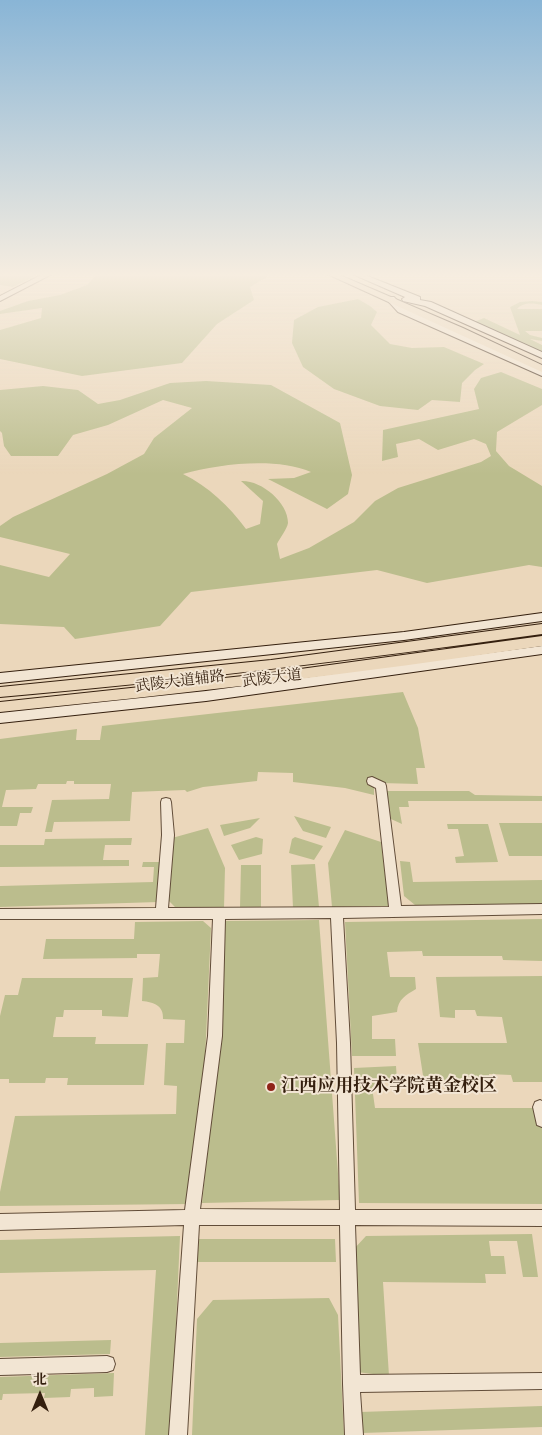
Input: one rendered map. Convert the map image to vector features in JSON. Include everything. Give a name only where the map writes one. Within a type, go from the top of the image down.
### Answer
[{"type":"main road","points":[[479,340],[542,369]]},
{"type":"main road","points":[[494,340],[542,362]]},
{"type":"main road","name":"武陵大道","points":[[0,692],[228,669],[542,629]]},
{"type":"main road","name":"武陵大道","points":[[0,706],[244,682],[462,654],[542,641]]},
{"type":"street","points":[[468,340],[542,373]]},
{"type":"street","points":[[506,340],[520,352]]},
{"type":"street","points":[[509,340],[542,355]]},
{"type":"street","name":"武陵大道辅路","points":[[0,678],[169,662],[542,617]]},
{"type":"street","points":[[448,642],[487,625]]},
{"type":"street","name":"武陵大道辅路","points":[[0,718],[206,696],[542,650]]},
{"type":"street","points":[[462,654],[511,655]]},
{"type":"street","points":[[169,662],[228,669]]},
{"type":"street","points":[[206,696],[244,682]]},
{"type":"street","points":[[372,781],[381,786],[396,912]]},
{"type":"street","points":[[162,913],[168,835],[166,802]]},
{"type":"street","points":[[0,914],[396,912],[542,909]]},
{"type":"street","points":[[337,912],[342,985],[351,1384],[354,1435]]},
{"type":"street","points":[[178,1435],[192,1217],[215,1036],[219,913]]},
{"type":"street","points":[[0,1222],[192,1217],[542,1218]]},
{"type":"street","points":[[0,1367],[106,1364]]},
{"type":"street","points":[[351,1384],[542,1381]]},
{"type":"green space","points":[[0,340],[203,340],[182,363],[82,376],[0,359]]},
{"type":"green space","points":[[292,340],[386,340],[390,344],[412,348],[444,347],[484,364],[462,383],[460,402],[432,400],[418,410],[380,406],[334,389],[303,367]]},
{"type":"green space","points":[[513,340],[532,340],[542,345],[542,353]]},
{"type":"green space","points":[[501,372],[542,389],[542,405],[497,432],[496,451],[509,466],[542,486],[542,567],[529,565],[427,583],[377,570],[191,592],[160,626],[75,639],[64,627],[0,624],[0,565],[49,577],[70,554],[0,537],[0,526],[13,517],[107,474],[144,454],[154,438],[192,408],[163,400],[108,425],[73,435],[58,456],[11,456],[4,446],[0,431],[0,390],[43,386],[78,390],[98,404],[120,400],[170,383],[206,381],[271,385],[340,423],[352,475],[348,494],[327,509],[268,479],[294,478],[311,472],[297,467],[264,463],[230,465],[183,474],[218,497],[246,529],[260,524],[263,501],[241,481],[257,484],[272,494],[283,507],[288,523],[277,544],[280,559],[309,548],[354,522],[375,501],[398,488],[481,462],[491,456],[486,444],[474,439],[438,450],[419,439],[396,444],[398,457],[382,461],[383,430],[479,409],[474,389],[481,378]]},
{"type":"green space","points":[[403,692],[418,728],[425,768],[416,768],[418,784],[381,783],[374,785],[374,795],[345,788],[293,782],[293,773],[258,772],[257,781],[203,787],[187,792],[185,790],[132,792],[130,821],[54,822],[52,832],[45,832],[52,800],[109,799],[111,784],[74,784],[74,781],[67,781],[66,784],[38,784],[36,789],[6,790],[2,807],[33,807],[31,813],[20,813],[17,826],[0,826],[0,739],[77,729],[76,740],[100,740],[102,726]]},
{"type":"green space","points":[[387,791],[469,791],[475,795],[542,796],[542,801],[408,801],[409,807],[399,807],[402,824],[391,819]]},
{"type":"green space","points":[[294,816],[331,827],[326,838],[303,831]]},
{"type":"green space","points":[[260,818],[250,828],[224,836],[220,825]]},
{"type":"green space","points":[[499,823],[542,823],[542,856],[509,856]]},
{"type":"green space","points":[[447,824],[488,824],[498,862],[456,863],[455,857],[464,856],[458,829],[448,829]]},
{"type":"green space","points":[[208,828],[225,868],[224,908],[175,907],[168,900],[172,838]]},
{"type":"green space","points":[[345,830],[381,842],[389,906],[332,907],[328,863]]},
{"type":"green space","points":[[256,837],[263,839],[262,854],[239,860],[231,845]]},
{"type":"green space","points":[[295,837],[323,846],[314,860],[289,853],[292,839]]},
{"type":"green space","points":[[132,838],[131,845],[105,845],[103,860],[129,860],[129,866],[0,867],[0,845],[44,845],[45,839]]},
{"type":"green space","points":[[400,861],[410,862],[413,882],[542,880],[542,904],[415,905],[404,896]]},
{"type":"green space","points":[[143,862],[161,862],[158,902],[0,907],[0,886],[153,882],[154,867],[142,867]]},
{"type":"green space","points":[[315,864],[319,907],[293,908],[291,865]]},
{"type":"green space","points":[[241,865],[261,865],[261,908],[240,908]]},
{"type":"green space","points":[[542,919],[542,961],[503,960],[502,956],[423,956],[422,951],[387,952],[390,977],[415,977],[416,989],[406,995],[401,1001],[397,1012],[372,1016],[372,1039],[395,1039],[396,1056],[352,1056],[345,922]]},
{"type":"green space","points":[[319,920],[340,1200],[202,1203],[220,1036],[224,921]]},
{"type":"green space","points":[[203,921],[211,928],[203,1103],[189,1204],[0,1206],[0,1192],[15,1116],[176,1114],[177,1086],[164,1085],[166,1043],[184,1043],[185,1020],[163,1019],[160,1008],[150,1002],[142,1001],[143,978],[158,977],[160,954],[137,954],[137,958],[43,959],[46,939],[134,939],[135,922]]},
{"type":"green space","points":[[542,976],[542,1082],[513,1082],[511,1075],[489,1074],[490,1083],[424,1082],[418,1043],[507,1043],[502,1017],[477,1016],[475,1010],[455,1010],[455,1018],[440,1017],[436,977]]},
{"type":"green space","points":[[22,978],[133,978],[128,1017],[102,1016],[102,1010],[64,1010],[63,1017],[56,1017],[53,1037],[96,1037],[95,1044],[148,1044],[144,1085],[67,1085],[68,1078],[46,1078],[45,1083],[9,1083],[9,1079],[0,1079],[0,1016],[5,995],[18,995]]},
{"type":"green space","points":[[396,1066],[397,1080],[380,1081],[380,1086],[372,1087],[375,1108],[542,1108],[542,1204],[359,1203],[354,1068]]},
{"type":"green space","points":[[532,1234],[538,1277],[523,1277],[517,1241],[489,1241],[491,1256],[504,1256],[506,1274],[485,1274],[486,1283],[383,1282],[389,1376],[357,1372],[353,1250],[366,1236]]},
{"type":"green space","points":[[180,1236],[171,1435],[145,1435],[156,1270],[0,1273],[0,1240]]},
{"type":"green space","points":[[199,1239],[335,1239],[336,1262],[197,1262]]},
{"type":"green space","points":[[329,1298],[338,1315],[344,1435],[192,1435],[197,1319],[213,1300]]},
{"type":"green space","points":[[111,1340],[110,1354],[0,1357],[0,1343]]},
{"type":"green space","points":[[114,1373],[113,1396],[94,1397],[94,1388],[71,1389],[70,1397],[44,1398],[45,1393],[3,1394],[2,1400],[0,1400],[0,1377]]},
{"type":"green space","points":[[542,1406],[542,1427],[362,1433],[360,1412]]},
{"type":"place","name":"江西应用技术学院黄金校区","points":[[271,1087]]}]
